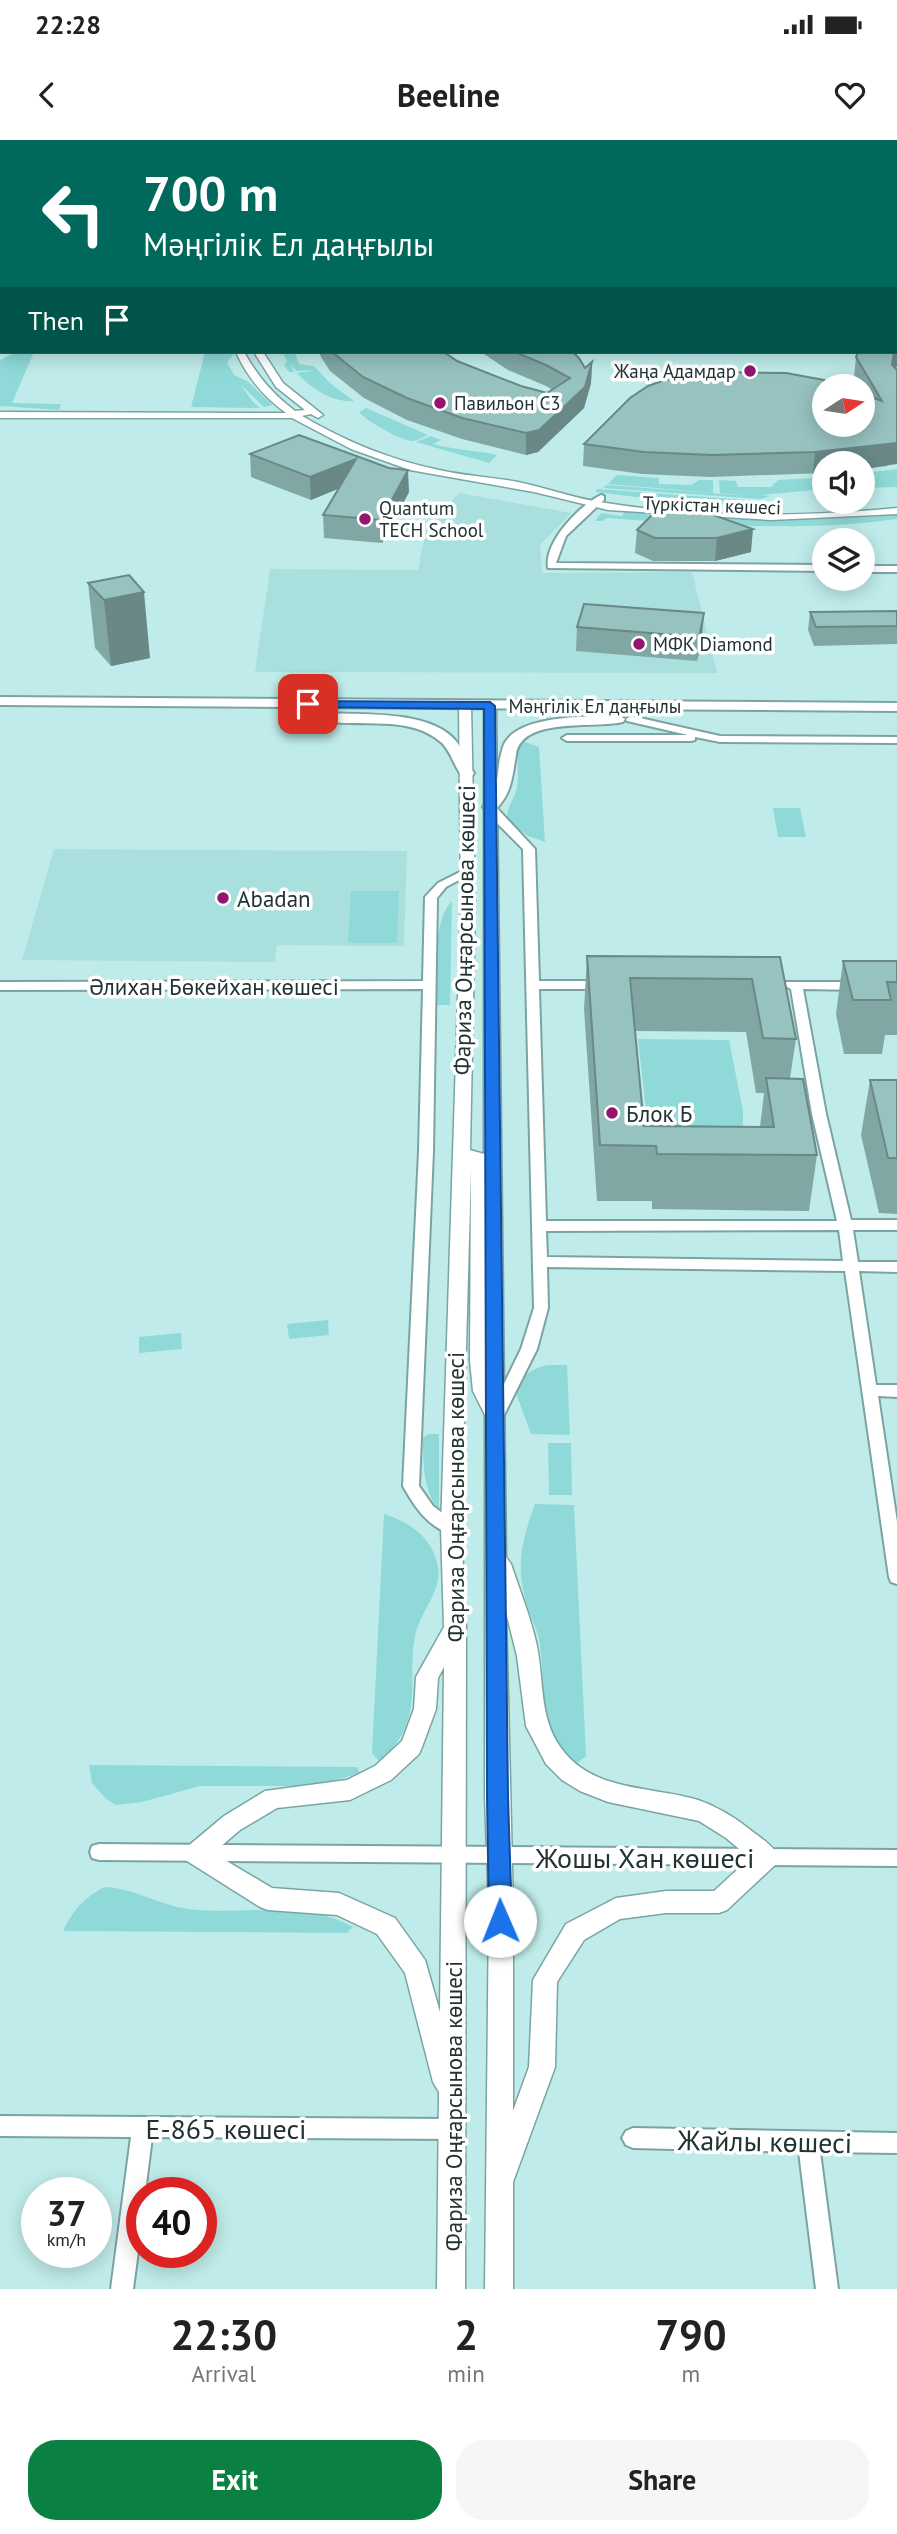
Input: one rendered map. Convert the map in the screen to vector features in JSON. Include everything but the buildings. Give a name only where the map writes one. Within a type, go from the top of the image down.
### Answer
[{"type":"main road","name":"Мәңгілік Ел даңғылы","points":[[0,701],[465,712],[897,707]]},
{"type":"main road","name":"Мәңгілік Ел даңғылы","points":[[0,715],[325,717],[465,712]]},
{"type":"main road","name":"Мәңгілік Ел даңғылы","points":[[490,712],[625,719],[897,720]]},
{"type":"main road","points":[[325,717],[402,722],[432,730],[445,738],[455,749],[459,766],[467,773]]},
{"type":"main road","points":[[490,807],[503,790],[509,765],[509,748],[514,738],[525,731],[549,724],[625,719]]},
{"type":"street","name":"Түркістан көшесі","points":[[241,354],[255,380],[294,415],[332,436],[382,456],[443,474],[668,512],[768,517],[897,511]]},
{"type":"street","points":[[260,354],[279,385],[327,420]]},
{"type":"street","points":[[0,409],[17,410],[29,415]]},
{"type":"street","points":[[0,417],[294,415],[312,411]]},
{"type":"street","name":"Түркістан көшесі","points":[[363,438],[454,468],[470,477]]},
{"type":"street","name":"Түркістан көшесі","points":[[597,501],[768,508],[897,502]]},
{"type":"street","points":[[597,501],[559,536],[553,548],[551,566],[812,568]]},
{"type":"street","points":[[875,569],[897,569]]},
{"type":"street","name":"Фариза Оңғарсынова көшесі","points":[[451,2289],[455,1628],[451,1528],[467,943],[465,712]]},
{"type":"street","name":"Фариза Оңғарсынова көшесі","points":[[490,712],[499,1856],[499,2289]]},
{"type":"street","points":[[625,719],[720,739]]},
{"type":"street","points":[[567,738],[897,740]]},
{"type":"street","points":[[490,807],[499,822],[521,838],[529,849],[541,1308],[529,1349],[494,1420]]},
{"type":"street","points":[[451,1528],[432,1517],[420,1504],[411,1486],[426,1152],[431,897],[442,885],[468,871]]},
{"type":"street","points":[[467,943],[481,981],[481,1107],[488,1110],[492,1104]]},
{"type":"street","name":"Әлихан Бөкейхан көшесі","points":[[0,986],[429,985]]},
{"type":"street","points":[[532,985],[623,985]]},
{"type":"street","points":[[770,985],[872,986]]},
{"type":"street","points":[[796,985],[819,1114],[845,1225],[897,1577]]},
{"type":"street","points":[[460,1177],[466,1158],[478,1156],[479,1360],[483,1391],[494,1420]]},
{"type":"street","points":[[539,1226],[897,1225]]},
{"type":"street","points":[[540,1262],[897,1266]]},
{"type":"street","points":[[869,1390],[897,1391]]},
{"type":"street","points":[[495,1548],[525,1639],[533,1712],[541,1735],[556,1760],[596,1789],[698,1811],[730,1826],[767,1858],[719,1902],[666,1902],[616,1909],[575,1932],[545,1980],[542,2067],[499,2185]]},
{"type":"street","points":[[452,2096],[446,2083],[416,1968],[386,1926],[340,1904],[268,1899],[195,1854],[232,1823],[273,1798],[350,1790],[383,1773],[411,1747],[425,1709],[427,1677],[455,1628]]},
{"type":"street","name":"Жошы Хан көшесі","points":[[99,1852],[897,1858]]},
{"type":"street","name":"Е-865 көшесі","points":[[0,2126],[453,2129]]},
{"type":"street","points":[[122,2289],[143,2129]]},
{"type":"street","name":"Жайлы көшесі","points":[[633,2138],[897,2143]]},
{"type":"street","points":[[808,2142],[827,2289]]},
{"type":"street","points":[[499,2262],[509,2289]]},
{"type":"shaded area","points":[[13,354],[33,354],[12,403],[61,404],[59,410],[0,406],[0,360]]},
{"type":"shaded area","points":[[204,354],[233,354],[227,362],[234,375],[247,381],[273,405],[264,407],[240,384],[260,408],[191,407]]},
{"type":"shaded area","points":[[284,354],[295,354],[299,364],[314,366],[331,384],[354,401],[338,400],[322,393],[297,373],[316,370],[296,371],[290,363],[294,372],[289,372],[284,365],[287,362]]},
{"type":"shaded area","points":[[366,408],[428,435],[414,441],[400,438],[359,412]]},
{"type":"shaded area","points":[[431,436],[441,440],[433,444],[497,455],[489,463],[416,442]]},
{"type":"shaded area","points":[[897,469],[897,487],[875,488],[875,472]]},
{"type":"shaded area","points":[[617,475],[659,478],[659,484],[691,485],[699,480],[713,480],[713,493],[608,484]]},
{"type":"shaded area","points":[[812,478],[812,490],[761,495],[770,496],[761,499],[603,488],[606,485],[751,496],[720,493],[719,480],[736,481],[738,487],[771,487],[778,480]]},
{"type":"shaded area","points":[[597,489],[760,501],[701,503],[595,492]]},
{"type":"shaded area","points":[[459,493],[571,513],[540,545],[542,573],[692,572],[717,673],[255,672],[270,569],[418,570],[426,530]]},
{"type":"shaded area","points":[[625,511],[761,519],[897,515],[897,519],[789,526],[715,525],[607,518],[595,521],[601,513],[622,516]]},
{"type":"shaded area","points":[[520,740],[539,747],[545,842],[528,836],[507,820],[517,787]]},
{"type":"shaded area","points":[[773,808],[800,808],[806,837],[778,837]]},
{"type":"shaded area","name":"Abadan","points":[[54,849],[407,851],[404,946],[277,945],[275,962],[22,960]]},
{"type":"shaded area","points":[[351,891],[399,891],[397,943],[348,943]]},
{"type":"shaded area","points":[[452,901],[450,1005],[437,1005],[438,935],[445,910]]},
{"type":"shaded area","points":[[638,1039],[729,1040],[743,1111],[743,1165],[652,1165]]},
{"type":"shaded area","points":[[328,1320],[329,1335],[289,1339],[287,1324]]},
{"type":"shaded area","points":[[181,1333],[182,1349],[139,1353],[139,1337]]},
{"type":"shaded area","points":[[547,1365],[567,1365],[570,1435],[531,1434],[517,1396],[521,1379],[535,1369]]},
{"type":"shaded area","points":[[428,1434],[439,1434],[439,1511],[425,1476],[423,1438]]},
{"type":"shaded area","points":[[548,1443],[571,1443],[572,1495],[549,1495]]},
{"type":"shaded area","points":[[535,1504],[574,1505],[586,1756],[575,1765],[562,1750],[548,1722],[539,1640],[524,1594],[521,1555]]},
{"type":"shaded area","points":[[384,1514],[403,1522],[426,1540],[435,1557],[438,1576],[434,1592],[416,1632],[409,1717],[397,1742],[379,1761],[372,1753]]},
{"type":"shaded area","points":[[89,1765],[357,1767],[360,1773],[316,1786],[200,1786],[142,1802],[116,1805],[106,1799],[92,1783]]},
{"type":"shaded area","points":[[104,1887],[126,1890],[188,1909],[293,1910],[334,1918],[353,1927],[347,1933],[63,1931],[80,1905]]},
{"type":"place","name":"Жаңа Адамдар","points":[[750,371]]},
{"type":"place","name":"Павильон С3","points":[[440,403]]},
{"type":"place","name":"Quantum TECH School","points":[[365,519]]},
{"type":"place","name":"МФК Diamond","points":[[639,644]]},
{"type":"place","name":"Abadan","points":[[223,898]]},
{"type":"place","name":"Блок Б","points":[[612,1113]]},
{"type":"route","points":[[308,704],[490,706],[500,1921]]}]
